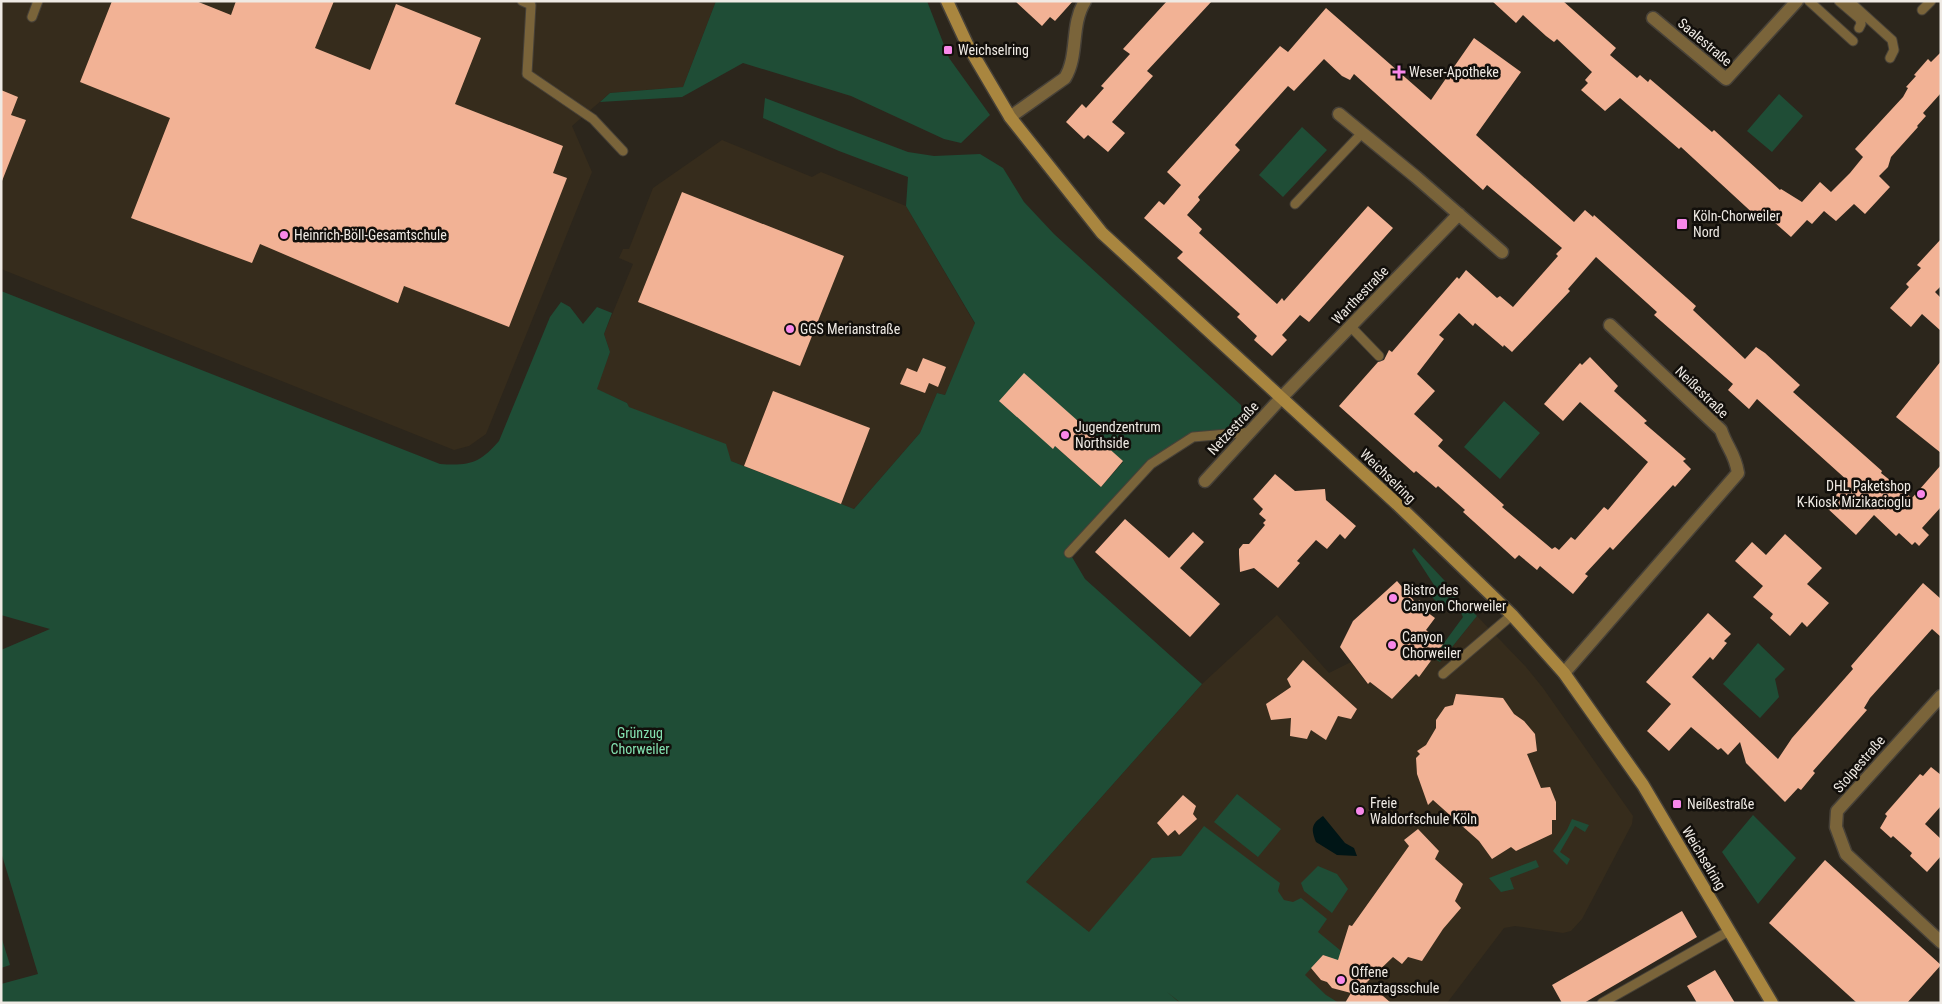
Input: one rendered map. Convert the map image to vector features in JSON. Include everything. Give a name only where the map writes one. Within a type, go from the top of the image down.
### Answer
[{"type":"street","name":"Weichselring","points":[[947,1],[967,44],[1010,117],[1102,233],[1282,397],[1512,615],[1564,673],[1643,785],[1772,1003]]},
{"type":"street","points":[[1010,117],[1064,78],[1070,70],[1076,22],[1085,1]]},
{"type":"street","name":"Saalestraße","points":[[1654,18],[1726,79],[1797,1]]},
{"type":"street","points":[[1339,114],[1502,252]]},
{"type":"street","name":"Warthestraße","points":[[1282,397],[1351,328],[1459,214]]},
{"type":"street","name":"Neißestraße","points":[[1564,673],[1738,473],[1736,457],[1725,444],[1721,430],[1610,325]]},
{"type":"street","name":"Netzestraße","points":[[1205,481],[1282,397]]},
{"type":"street","name":"Stolpestraße","points":[[1941,696],[1838,811],[1836,827],[1846,854],[1941,942]]},
{"type":"lane","points":[[32,17],[38,1]]},
{"type":"lane","points":[[522,1],[531,5],[527,74],[593,119],[623,151]]},
{"type":"lane","points":[[1809,1],[1853,41]]},
{"type":"lane","points":[[1839,1],[1860,19],[1861,24],[1859,28]]},
{"type":"lane","points":[[1849,1],[1892,40],[1894,50],[1890,58]]},
{"type":"lane","points":[[1922,10],[1931,1]]},
{"type":"lane","points":[[1295,204],[1362,133]]},
{"type":"lane","points":[[1351,328],[1379,356]]},
{"type":"lane","points":[[1069,553],[1151,464],[1193,437],[1250,432]]},
{"type":"lane","points":[[1443,674],[1512,615]]},
{"type":"lane","points":[[1602,1003],[1729,931]]},
{"type":"shaded area","name":"Heinrich-Böll-Gesamtschule","points":[[1,1],[716,1],[683,87],[610,93],[572,126],[592,172],[486,434],[469,446],[454,450],[1,269]]},
{"type":"shaded area","name":"GGS Merianstraße","points":[[722,140],[812,177],[821,172],[906,206],[975,324],[945,395],[937,393],[920,433],[854,509],[731,461],[629,407],[627,403],[596,389],[610,352],[604,334],[633,264],[619,258],[623,249],[629,249],[653,188]]},
{"type":"shaded area","name":"Freie Waldorfschule Köln","points":[[1277,615],[1329,673],[1351,662],[1367,684],[1370,682],[1392,699],[1416,674],[1419,676],[1433,658],[1440,662],[1477,616],[1526,667],[1543,688],[1633,816],[1632,824],[1582,919],[1571,931],[1563,933],[1515,926],[1504,928],[1447,1003],[1180,1003],[1027,884],[1026,882],[1202,684]]},
{"type":"shaded area","points":[[1323,816],[1345,843],[1354,848],[1357,856],[1337,855],[1316,842],[1313,827]]},
{"type":"green space","points":[[716,1],[927,1],[949,58],[990,115],[961,143],[944,139],[851,96],[743,63],[682,97],[600,102],[610,93],[683,87]]},
{"type":"green space","points":[[1779,94],[1803,116],[1772,152],[1747,131]]},
{"type":"green space","name":"Grünzug Chorweiler","points":[[765,98],[908,152],[934,156],[980,154],[1003,168],[1024,202],[1054,234],[1241,405],[1243,419],[1237,429],[1193,437],[1151,464],[1069,552],[1085,579],[1202,684],[1026,882],[1089,932],[1152,858],[1181,856],[1204,826],[1280,883],[1278,891],[1284,900],[1293,902],[1301,898],[1327,919],[1318,932],[1346,955],[1344,964],[1323,955],[1305,975],[1326,995],[1339,1003],[1181,1003],[1167,992],[1180,1003],[1,1003],[1,984],[38,974],[1,852],[1,650],[50,629],[1,615],[1,291],[440,464],[474,462],[486,454],[499,441],[550,317],[561,302],[570,307],[583,324],[597,307],[612,313],[604,334],[610,352],[597,389],[627,403],[629,407],[726,444],[731,461],[854,509],[920,433],[937,393],[945,395],[975,323],[906,206],[908,177],[839,151],[763,118]],"holes":[[[1076,419],[1123,462],[1101,487],[1055,446]]]},
{"type":"green space","points":[[1302,127],[1327,150],[1283,197],[1259,175]]},
{"type":"green space","points":[[1504,401],[1540,433],[1500,479],[1464,447]]},
{"type":"green space","points":[[1414,548],[1459,596],[1445,606],[1440,605],[1428,593],[1434,585],[1412,551]]},
{"type":"green space","points":[[1467,606],[1477,616],[1440,662],[1433,658],[1463,617],[1461,613]]},
{"type":"green space","points":[[1758,643],[1785,669],[1775,679],[1779,697],[1760,718],[1723,684]]},
{"type":"green space","points":[[1237,794],[1281,829],[1258,857],[1214,822]]},
{"type":"green space","points":[[1753,815],[1796,858],[1758,904],[1722,852]]},
{"type":"green space","points":[[1572,819],[1589,825],[1585,832],[1575,826],[1560,852],[1570,859],[1567,865],[1553,851]]},
{"type":"green space","points":[[1536,860],[1539,867],[1510,878],[1514,889],[1501,892],[1489,878]]},
{"type":"green space","points":[[1318,866],[1337,874],[1348,889],[1332,913],[1304,891],[1301,883]]},
{"type":"green space","points":[[1,936],[10,965],[1,968]]},
{"type":"building","points":[[112,1],[196,1],[231,15],[236,1],[334,1],[315,48],[370,70],[396,4],[481,38],[455,104],[563,146],[553,173],[567,178],[509,327],[404,286],[398,303],[260,244],[252,263],[131,218],[170,118],[80,82]]},
{"type":"building","points":[[1015,1],[1073,1],[1055,21],[1050,17],[1042,26]]},
{"type":"building","points":[[1167,1],[1212,1],[1147,71],[1153,76],[1112,122],[1125,133],[1108,152],[1088,135],[1084,139],[1066,122],[1082,104],[1086,108],[1104,88],[1101,86],[1130,54],[1123,49]]},
{"type":"building","points":[[1492,1],[1563,1],[1616,48],[1610,55],[1637,78],[1640,75],[1648,82],[1650,79],[1712,132],[1714,130],[1780,190],[1802,202],[1820,182],[1831,192],[1850,173],[1863,157],[1855,149],[1903,97],[1908,88],[1906,87],[1928,59],[1931,62],[1941,52],[1941,93],[1923,113],[1926,116],[1891,157],[1888,167],[1879,176],[1890,187],[1865,214],[1854,204],[1836,221],[1824,211],[1812,224],[1807,220],[1791,237],[1763,212],[1758,218],[1681,147],[1679,149],[1620,98],[1605,111],[1581,90],[1588,83],[1585,80],[1592,72],[1557,39],[1554,42],[1523,15],[1516,23]]},
{"type":"building","points":[[1326,8],[1431,100],[1474,38],[1521,72],[1476,135],[1574,222],[1585,210],[1593,217],[1594,215],[1696,306],[1693,310],[1745,359],[1756,347],[1765,353],[1800,385],[1793,392],[1882,471],[1881,473],[1912,498],[1941,465],[1941,507],[1922,528],[1929,535],[1919,546],[1915,542],[1912,545],[1899,533],[1896,536],[1874,515],[1856,535],[1826,507],[1848,481],[1757,399],[1749,409],[1728,390],[1733,384],[1654,315],[1657,312],[1596,257],[1568,289],[1570,291],[1512,352],[1504,345],[1503,347],[1475,323],[1473,326],[1459,313],[1439,335],[1444,339],[1417,374],[1435,391],[1414,414],[1443,440],[1438,446],[1504,505],[1502,507],[1552,549],[1555,547],[1559,550],[1571,537],[1575,540],[1604,507],[1608,510],[1648,462],[1580,402],[1563,421],[1544,404],[1580,363],[1582,365],[1590,357],[1618,386],[1614,391],[1647,421],[1644,423],[1686,459],[1683,461],[1691,469],[1675,487],[1673,485],[1613,550],[1610,547],[1585,574],[1588,576],[1573,594],[1540,566],[1537,570],[1519,555],[1515,559],[1463,512],[1465,510],[1438,486],[1436,488],[1416,471],[1414,473],[1339,406],[1378,362],[1384,360],[1389,350],[1392,352],[1457,277],[1459,279],[1466,270],[1497,298],[1500,296],[1513,307],[1558,256],[1556,254],[1562,248],[1487,185],[1483,190],[1354,74],[1350,80],[1342,76],[1324,59],[1294,91],[1288,86],[1235,145],[1240,150],[1198,197],[1200,200],[1187,215],[1202,229],[1199,233],[1277,304],[1282,298],[1284,301],[1368,206],[1393,228],[1309,322],[1300,315],[1282,335],[1287,340],[1272,356],[1254,340],[1257,336],[1237,317],[1240,314],[1177,258],[1183,252],[1144,218],[1159,201],[1164,205],[1181,185],[1167,172],[1280,46],[1288,52]]},
{"type":"building","points":[[1,90],[18,97],[11,115],[26,120],[2,181]]},
{"type":"building","points":[[682,192],[844,256],[800,366],[638,302]]},
{"type":"building","points":[[1941,239],[1941,286],[1935,292],[1941,298],[1941,331],[1922,314],[1911,327],[1890,308],[1909,287],[1906,284],[1921,268],[1917,265]]},
{"type":"building","points":[[923,358],[946,367],[938,387],[929,383],[925,393],[900,384],[907,368],[917,372]]},
{"type":"building","points":[[1941,361],[1941,453],[1896,417]]},
{"type":"building","name":"Jugendzentrum Northside","points":[[1024,373],[1123,461],[1101,487],[1055,446],[1053,449],[999,401]]},
{"type":"building","points":[[773,391],[870,428],[841,504],[744,466]]},
{"type":"building","points":[[1275,474],[1295,491],[1325,489],[1326,500],[1356,526],[1345,539],[1340,534],[1327,549],[1316,540],[1297,561],[1300,563],[1278,588],[1254,568],[1240,572],[1239,554],[1239,549],[1243,544],[1249,544],[1265,525],[1263,523],[1266,520],[1259,514],[1263,509],[1253,499]]},
{"type":"building","points":[[1125,519],[1169,558],[1193,532],[1204,542],[1180,568],[1220,604],[1190,637],[1095,552]]},
{"type":"building","points":[[1785,534],[1822,568],[1807,584],[1829,603],[1807,627],[1802,622],[1790,636],[1770,618],[1773,614],[1753,597],[1763,586],[1735,561],[1752,542],[1766,555]]},
{"type":"building","name":"Canyon Chorweiler","points":[[1397,581],[1417,604],[1419,600],[1430,608],[1427,612],[1435,618],[1426,630],[1444,643],[1419,677],[1416,674],[1392,699],[1370,682],[1368,684],[1340,647],[1353,621]]},
{"type":"building","points":[[1923,583],[1941,599],[1941,637],[1932,629],[1870,698],[1864,708],[1867,710],[1813,771],[1815,773],[1801,790],[1798,788],[1785,802],[1746,763],[1740,742],[1728,755],[1721,748],[1718,750],[1691,727],[1669,751],[1647,731],[1671,704],[1646,682],[1708,613],[1731,634],[1724,641],[1727,643],[1713,660],[1710,657],[1692,677],[1778,759],[1792,738],[1853,669],[1851,666]]},
{"type":"building","points":[[1303,660],[1357,709],[1351,719],[1338,716],[1326,740],[1311,730],[1307,739],[1290,736],[1291,718],[1271,720],[1266,704],[1291,687],[1287,679]]},
{"type":"building","points":[[1456,694],[1503,698],[1514,714],[1524,721],[1535,734],[1537,751],[1527,754],[1541,788],[1550,787],[1556,802],[1556,820],[1552,820],[1552,834],[1516,851],[1511,847],[1492,859],[1479,841],[1433,800],[1428,805],[1417,774],[1416,758],[1420,754],[1417,751],[1426,745],[1436,728],[1436,720],[1445,707],[1453,705]]},
{"type":"building","points":[[1931,767],[1941,775],[1941,806],[1925,824],[1941,839],[1941,856],[1927,872],[1910,856],[1912,853],[1893,836],[1891,838],[1880,828],[1887,816],[1885,814],[1920,774],[1923,776]]},
{"type":"building","points":[[1183,795],[1196,806],[1193,814],[1197,819],[1179,835],[1175,830],[1168,836],[1157,823]]},
{"type":"building","points":[[1418,829],[1439,851],[1435,859],[1463,884],[1455,901],[1461,908],[1443,929],[1422,961],[1408,957],[1402,964],[1393,957],[1367,982],[1391,1003],[1345,1003],[1351,993],[1332,988],[1327,982],[1321,980],[1311,968],[1323,955],[1338,960],[1349,925],[1352,926],[1409,846],[1404,840]]},
{"type":"building","points":[[1825,860],[1941,965],[1907,1003],[1857,1003],[1769,923]]},
{"type":"building","points":[[1682,911],[1697,937],[1584,1003],[1562,1003],[1552,985]]},
{"type":"building","points":[[1715,970],[1735,1003],[1697,1003],[1687,986]]},
{"type":"place","name":"Weichselring","points":[[948,50]]},
{"type":"place","name":"Weser-Apotheke","points":[[1399,72]]},
{"type":"place","name":"Köln-Chorweiler Nord","points":[[1682,224]]},
{"type":"place","name":"Heinrich-Böll-Gesamtschule","points":[[284,235]]},
{"type":"place","name":"GGS Merianstraße","points":[[790,329]]},
{"type":"place","name":"Jugendzentrum Northside","points":[[1065,435]]},
{"type":"place","name":"DHL Paketshop K-Kiosk Mizikacioglu","points":[[1921,494]]},
{"type":"place","name":"Bistro des Canyon Chorweiler","points":[[1393,598]]},
{"type":"place","name":"Canyon Chorweiler","points":[[1392,645]]},
{"type":"place","name":"Neißestraße","points":[[1677,804]]},
{"type":"place","name":"Freie Waldorfschule Köln","points":[[1360,811]]},
{"type":"place","name":"Offene Ganztagsschule","points":[[1341,980]]}]
